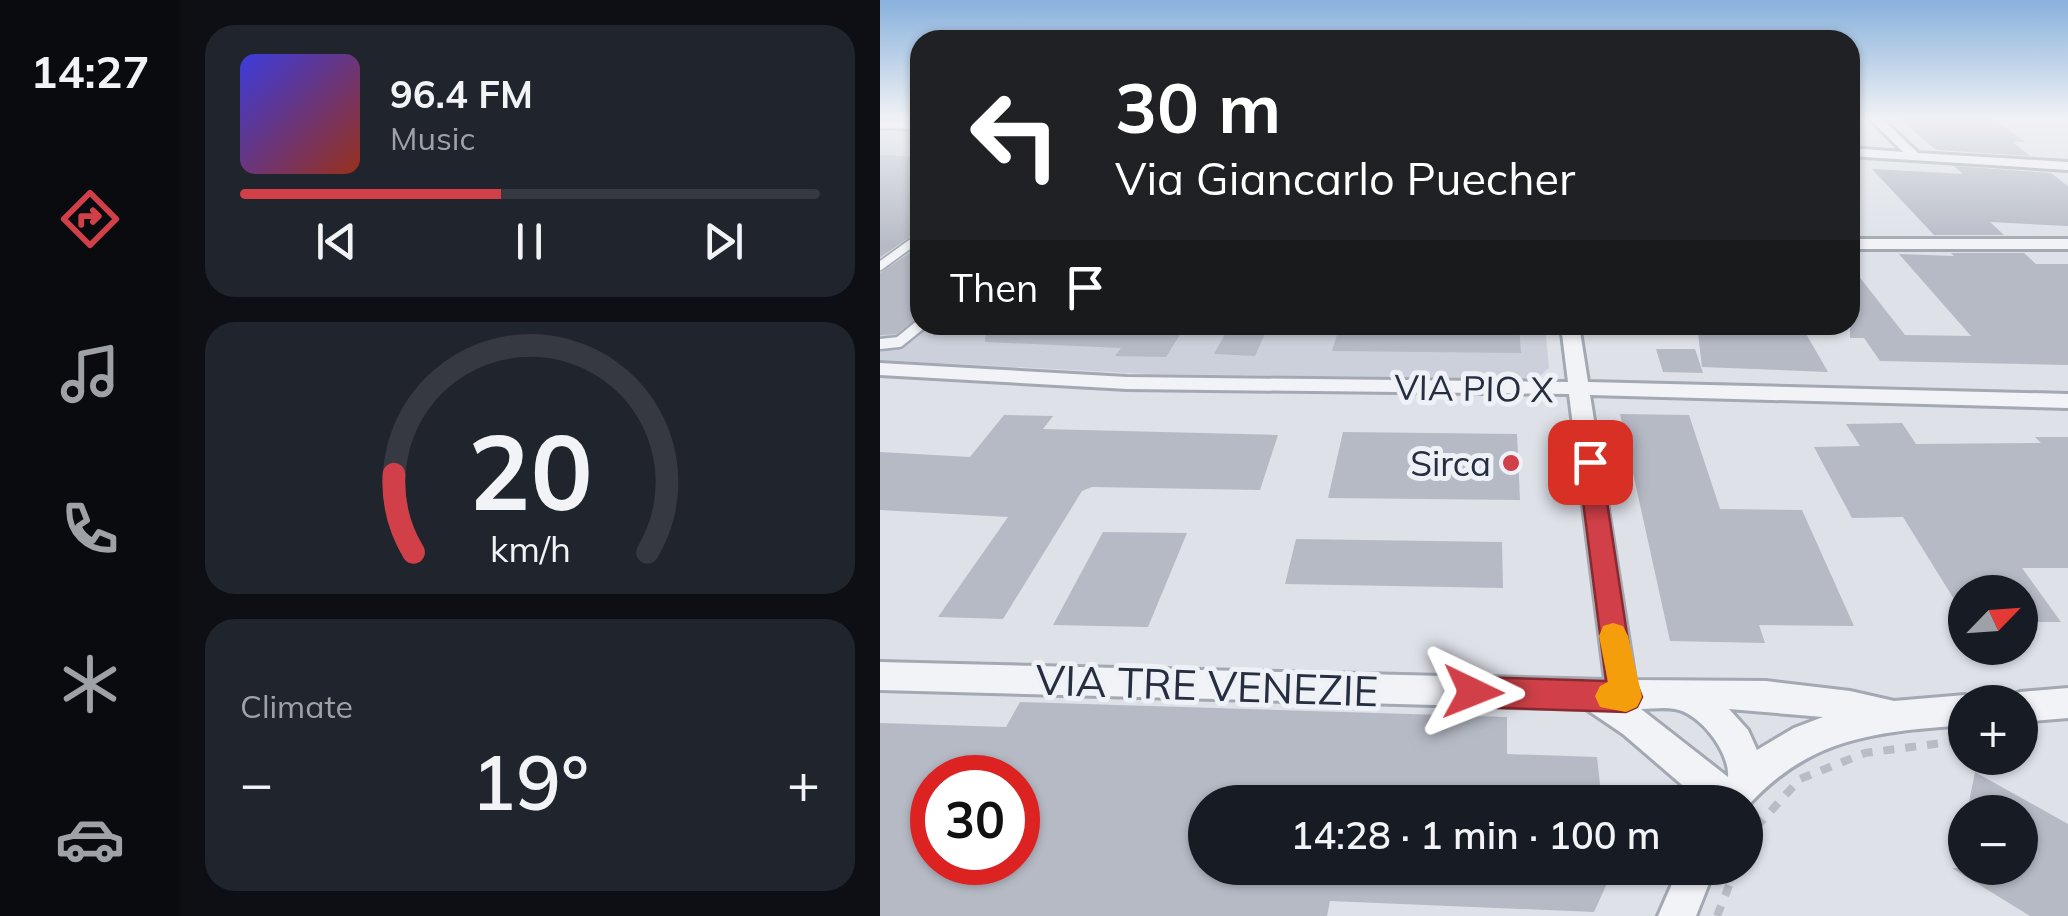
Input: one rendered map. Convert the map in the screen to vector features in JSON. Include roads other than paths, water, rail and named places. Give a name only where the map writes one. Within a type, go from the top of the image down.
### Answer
[{"type":"street","points":[[1988,161],[2068,166]]},
{"type":"street","points":[[1860,244],[2068,244]]},
{"type":"street","points":[[1572,335],[1618,674],[1626,697]]},
{"type":"street","name":"VIA PIO X","points":[[880,370],[1141,384],[2068,400]]},
{"type":"street","name":"VIA TRE VENEZIE","points":[[880,676],[1816,699],[1892,715]]},
{"type":"street","points":[[1592,695],[1718,785]]},
{"type":"street","points":[[1685,696],[1733,734],[1746,767],[1738,785]]},
{"type":"street","points":[[2038,706],[2068,704]]},
{"type":"street","points":[[1744,785],[1780,751],[1811,736],[1892,715],[1948,711]]},
{"type":"street","points":[[1677,916],[1690,885]]},
{"type":"lane","points":[[880,266],[910,245]]},
{"type":"lane","points":[[880,344],[899,342],[910,333]]},
{"type":"place","name":"Sirca","points":[[1511,463]]}]
